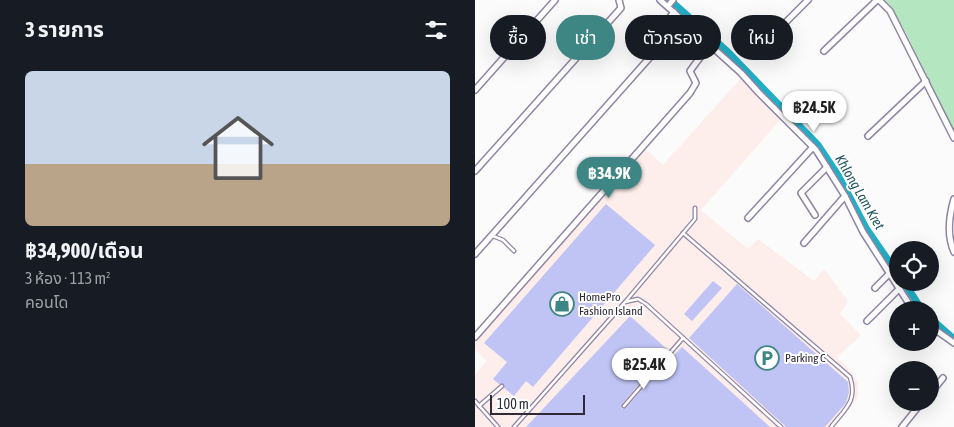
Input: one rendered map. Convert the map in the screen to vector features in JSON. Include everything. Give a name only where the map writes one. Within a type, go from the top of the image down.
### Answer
[{"type":"street","points":[[475,90],[555,0]]},
{"type":"street","points":[[475,171],[616,15],[621,7],[619,0]]},
{"type":"street","points":[[660,0],[670,3],[677,15]]},
{"type":"street","points":[[793,15],[808,0]]},
{"type":"street","points":[[824,51],[878,0],[890,11],[927,81],[954,138]]},
{"type":"street","points":[[475,254],[660,46],[654,37],[674,12]]},
{"type":"street","points":[[721,54],[813,147],[845,196],[863,232],[889,271]]},
{"type":"street","points":[[475,336],[690,93],[695,83],[690,70],[698,60]]},
{"type":"street","points":[[867,136],[927,81]]},
{"type":"street","points":[[748,218],[813,147]]},
{"type":"street","points":[[815,216],[801,193],[827,167]]},
{"type":"street","points":[[804,242],[845,196]]},
{"type":"street","points":[[954,199],[950,216],[951,246],[954,252]]},
{"type":"street","points":[[875,288],[889,274]]},
{"type":"street","points":[[867,321],[897,291]]},
{"type":"street","points":[[939,332],[954,343]]},
{"type":"street","points":[[939,383],[943,378]]},
{"type":"street","points":[[902,427],[915,411]]},
{"type":"lane","points":[[514,427],[625,302],[695,219],[695,208]]},
{"type":"lane","points":[[683,233],[850,377],[853,388],[852,401],[831,427]]},
{"type":"lane","points":[[492,235],[503,240],[514,251]]},
{"type":"lane","points":[[625,302],[638,299],[647,304],[781,427]]},
{"type":"lane","points":[[624,406],[683,338]]},
{"type":"lane","points":[[479,406],[501,386]]},
{"type":"lane","points":[[475,401],[498,427]]},
{"type":"shaded area","points":[[741,78],[780,120],[701,210],[748,249],[758,239],[814,281],[824,269],[848,301],[840,314],[861,335],[837,357],[858,383],[858,398],[835,427],[475,427],[475,374],[487,361],[475,350],[475,339],[644,148],[663,165]]},
{"type":"green space","points":[[885,0],[954,0],[954,131],[906,33],[890,5]]},
{"type":"building","name":"HomePro Fashion Island","points":[[606,204],[655,245],[533,387],[526,381],[514,396],[504,388],[504,384],[499,384],[493,379],[507,362],[484,343]]},
{"type":"building","points":[[713,281],[722,288],[692,321],[684,314]]},
{"type":"building","name":"Parking C","points":[[737,284],[848,382],[849,392],[846,403],[825,427],[786,427],[689,338]]},
{"type":"building","points":[[630,316],[668,350],[622,404],[622,409],[626,408],[673,354],[682,347],[770,427],[526,427]]},
{"type":"waterway","name":"Khlong Lam Kret","points":[[670,0],[726,50],[818,145],[838,175],[866,228],[889,261]]},
{"type":"waterway","name":"Khlong Lam Kret","points":[[910,291],[916,301]]},
{"type":"waterway","name":"Khlong Lam Kret","points":[[939,326],[954,339]]},
{"type":"place","name":"HomePro Fashion Island","points":[[562,304]]},
{"type":"place","name":"Parking C","points":[[767,358]]}]
